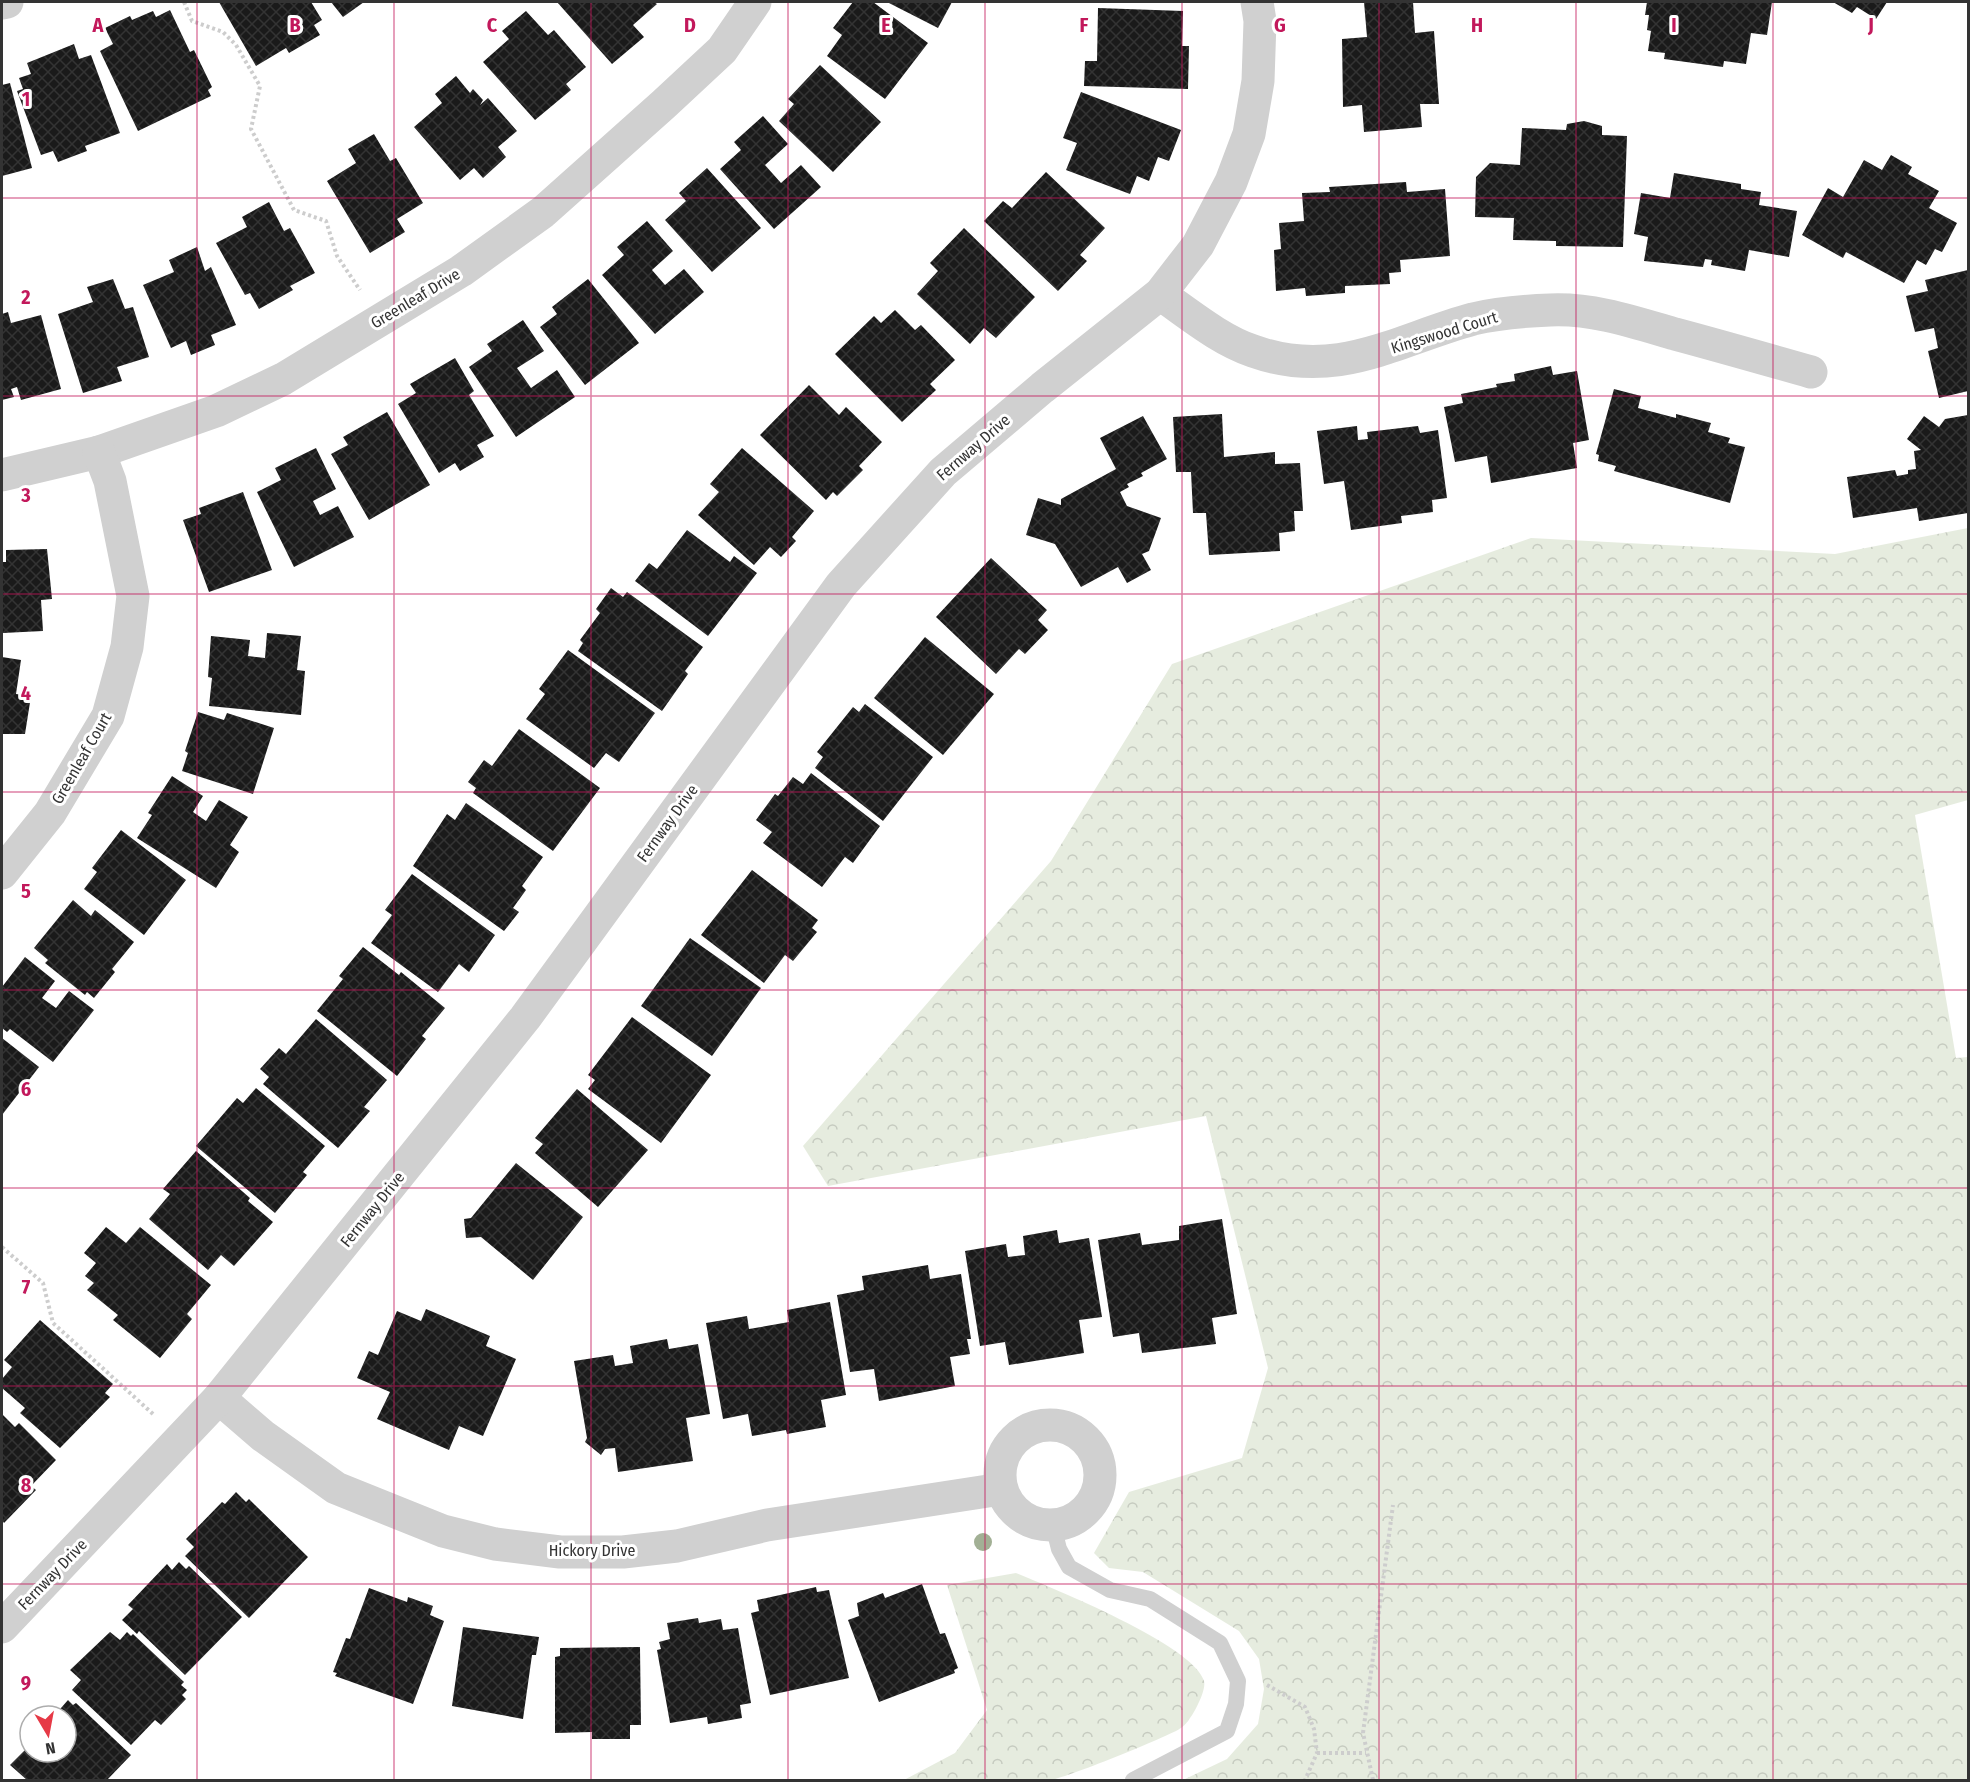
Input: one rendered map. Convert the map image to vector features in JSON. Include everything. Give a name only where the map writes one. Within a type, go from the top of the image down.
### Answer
[{"type":"street","points":[[2,3],[7,2]]},
{"type":"street","name":"Greenleaf Drive","points":[[2,475],[99,452],[216,411],[283,379],[484,256],[543,212],[722,50],[755,2]]},
{"type":"street","name":"Fernway Drive","points":[[2,1627],[219,1398],[525,1018],[841,585],[943,471],[1042,387],[1160,294],[1197,245],[1230,182],[1249,134],[1258,81],[1260,21],[1257,2]]},
{"type":"street","name":"Kingswood Court","points":[[1160,294],[1215,331],[1251,351],[1283,360],[1311,362],[1348,359],[1384,351],[1473,320],[1505,313],[1552,310],[1604,314],[1811,372]]},
{"type":"street","name":"Greenleaf Court","points":[[2,873],[50,813],[108,716],[127,647],[133,596],[110,481],[99,452]]},
{"type":"street","name":"Hickory Drive","points":[[219,1398],[263,1436],[336,1488],[443,1531],[495,1544],[560,1552],[622,1552],[677,1546],[767,1525],[1001,1489]]},
{"type":"street","points":[[1054,1425],[1070,1429],[1084,1437],[1094,1450],[1100,1465],[1100,1481],[1095,1498],[1084,1511],[1070,1521],[1053,1526],[1037,1524],[1021,1516],[1009,1505],[1001,1489],[999,1473],[1002,1457],[1011,1443],[1023,1432],[1038,1426],[1054,1425]]},
{"type":"lane","points":[[1053,1526],[1059,1549],[1069,1567],[1110,1590],[1150,1599],[1202,1630],[1220,1643],[1238,1681],[1236,1704],[1227,1731],[1133,1780]]},
{"type":"path","points":[[184,2],[192,21],[223,32],[236,45],[260,86],[251,129],[294,210],[326,220],[337,256],[363,295]]},
{"type":"path","points":[[2,1247],[43,1283],[53,1323],[160,1420]]},
{"type":"path","points":[[1373,1780],[1363,1733],[1393,1505]]},
{"type":"path","points":[[1238,1681],[1260,1681],[1305,1707],[1314,1729],[1317,1753],[1305,1780]]},
{"type":"path","points":[[1317,1753],[1366,1753]]},
{"type":"green space","points":[[1968,528],[1968,800],[1915,815],[1956,1058],[1968,1057],[1968,1780],[1183,1780],[1227,1759],[1258,1724],[1264,1689],[1259,1659],[1239,1631],[1143,1572],[1109,1568],[1094,1553],[1129,1492],[1242,1458],[1268,1368],[1206,1116],[828,1186],[803,1146],[1051,861],[1172,664],[1531,538],[1835,554]]},
{"type":"green space","points":[[1016,1573],[1120,1619],[1175,1651],[1195,1667],[1204,1681],[1203,1692],[1197,1706],[1185,1725],[1173,1733],[1058,1778],[1014,1781],[904,1780],[955,1753],[987,1710],[947,1585]]},
{"type":"building","points":[[219,2],[311,2],[322,20],[314,25],[320,35],[289,53],[286,48],[256,66]]},
{"type":"building","points":[[331,2],[364,2],[343,17]]},
{"type":"building","points":[[557,2],[654,2],[657,4],[633,25],[644,37],[612,64]]},
{"type":"building","points":[[853,2],[873,2],[928,43],[885,99],[827,56],[842,35],[833,28]]},
{"type":"building","points":[[887,2],[952,2],[938,28]]},
{"type":"building","points":[[1364,2],[1413,2],[1415,33],[1434,31],[1439,104],[1420,104],[1422,127],[1364,132],[1362,105],[1343,107],[1342,39],[1367,37]]},
{"type":"building","points":[[1647,2],[1772,2],[1767,35],[1751,33],[1746,64],[1724,61],[1723,67],[1664,59],[1665,53],[1648,51],[1651,31],[1647,30],[1649,15],[1645,15]]},
{"type":"building","points":[[1833,2],[1887,2],[1876,19],[1857,7],[1852,13]]},
{"type":"building","points":[[1098,8],[1183,11],[1182,46],[1189,46],[1188,89],[1084,86],[1085,61],[1097,61]]},
{"type":"building","points":[[170,10],[190,52],[194,50],[212,87],[208,90],[211,96],[138,131],[100,51],[113,44],[105,28],[130,16],[132,20],[153,11],[156,17]]},
{"type":"building","points":[[526,11],[548,35],[554,30],[586,67],[566,84],[571,90],[535,120],[483,62],[509,39],[502,31]]},
{"type":"building","points":[[74,44],[79,59],[91,55],[120,133],[85,146],[87,151],[58,162],[53,151],[41,155],[17,91],[23,89],[19,78],[31,74],[27,63]]},
{"type":"building","points":[[820,65],[881,122],[833,172],[779,121],[794,104],[788,99]]},
{"type":"building","points":[[456,76],[470,93],[473,89],[483,100],[480,105],[488,98],[517,131],[498,147],[506,157],[483,178],[474,168],[460,180],[414,127],[442,103],[435,94]]},
{"type":"building","points":[[10,83],[32,168],[2,176],[2,85]]},
{"type":"building","points":[[1081,92],[1181,130],[1169,161],[1158,157],[1149,181],[1137,176],[1130,194],[1066,170],[1077,143],[1063,138]]},
{"type":"building","points":[[763,116],[788,144],[765,165],[781,183],[801,165],[821,187],[774,229],[720,169],[741,150],[734,142]]},
{"type":"building","points":[[1584,121],[1602,126],[1602,135],[1627,136],[1623,247],[1556,246],[1556,241],[1513,240],[1514,218],[1475,217],[1476,177],[1490,163],[1520,165],[1522,128],[1566,130],[1567,124]]},
{"type":"building","points":[[374,134],[390,161],[396,158],[423,203],[397,219],[405,232],[370,253],[327,181],[356,163],[348,149]]},
{"type":"building","points":[[1891,155],[1912,167],[1908,174],[1939,191],[1929,208],[1957,223],[1942,252],[1935,249],[1926,265],[1917,260],[1904,283],[1846,252],[1843,258],[1802,235],[1828,188],[1843,197],[1864,160],[1882,170]]},
{"type":"building","points":[[707,168],[761,228],[712,272],[665,220],[686,201],[679,193]]},
{"type":"building","points":[[1046,172],[1105,228],[1080,255],[1087,261],[1058,291],[984,221],[1003,201],[1012,208]]},
{"type":"building","points":[[1674,173],[1741,184],[1741,189],[1761,192],[1759,205],[1797,211],[1789,257],[1749,250],[1745,271],[1711,265],[1712,260],[1705,259],[1703,267],[1644,261],[1648,237],[1634,234],[1641,193],[1670,198]]},
{"type":"building","points":[[1406,182],[1407,192],[1445,189],[1450,256],[1400,260],[1401,272],[1389,273],[1390,284],[1345,286],[1345,293],[1306,296],[1305,288],[1276,291],[1274,250],[1281,249],[1279,223],[1304,221],[1302,193],[1330,192],[1329,187]]},
{"type":"building","points":[[269,202],[284,231],[290,228],[315,273],[290,286],[293,290],[259,309],[250,293],[245,295],[216,243],[247,227],[242,217]]},
{"type":"building","points":[[647,221],[673,251],[652,270],[665,285],[684,269],[704,292],[655,334],[602,275],[624,255],[617,247]]},
{"type":"building","points":[[964,228],[1035,297],[996,338],[984,328],[970,344],[917,294],[938,271],[930,263]]},
{"type":"building","points":[[197,247],[205,271],[211,267],[236,325],[211,335],[215,345],[191,355],[186,341],[171,348],[143,285],[174,272],[169,260]]},
{"type":"building","points":[[1968,270],[1968,391],[1939,398],[1928,351],[1938,348],[1934,328],[1915,332],[1906,296],[1928,291],[1925,280]]},
{"type":"building","points":[[113,279],[125,309],[133,307],[149,357],[117,367],[122,381],[83,393],[58,314],[93,302],[87,287]]},
{"type":"building","points":[[588,279],[639,343],[585,385],[540,327],[557,314],[552,307]]},
{"type":"building","points":[[895,310],[915,330],[921,325],[955,360],[930,384],[936,390],[902,422],[835,354],[874,316],[881,323]]},
{"type":"building","points":[[8,312],[11,323],[41,315],[61,389],[21,400],[17,387],[11,389],[14,397],[2,400],[2,314]]},
{"type":"building","points":[[523,320],[544,351],[517,368],[531,388],[557,370],[575,397],[516,437],[469,367],[492,351],[487,344]]},
{"type":"building","points":[[455,358],[474,391],[469,395],[494,436],[477,445],[484,457],[460,471],[455,463],[439,473],[398,404],[416,393],[410,384]]},
{"type":"building","points":[[1551,366],[1553,375],[1577,371],[1589,440],[1573,443],[1577,468],[1491,483],[1487,456],[1455,462],[1444,407],[1463,403],[1461,394],[1497,387],[1496,384],[1515,381],[1514,374]]},
{"type":"building","points":[[809,385],[839,415],[846,407],[882,442],[859,466],[863,470],[837,496],[833,492],[826,500],[760,435]]},
{"type":"building","points":[[1614,389],[1641,396],[1638,408],[1676,418],[1676,414],[1711,423],[1708,432],[1730,438],[1728,443],[1745,447],[1730,503],[1614,471],[1616,466],[1598,461],[1599,455],[1596,454]]},
{"type":"building","points":[[387,412],[430,485],[369,520],[331,454],[348,445],[343,437]]},
{"type":"building","points":[[1222,414],[1224,457],[1275,452],[1275,464],[1300,463],[1303,511],[1294,511],[1295,531],[1279,533],[1280,551],[1209,555],[1206,513],[1193,513],[1191,472],[1176,472],[1173,417]]},
{"type":"building","points":[[1968,415],[1968,513],[1919,521],[1917,508],[1853,518],[1847,477],[1895,470],[1897,476],[1908,474],[1908,470],[1916,469],[1914,451],[1921,450],[1907,439],[1924,416],[1939,427],[1945,419]]},
{"type":"building","points":[[1143,416],[1167,459],[1141,473],[1143,476],[1127,484],[1129,487],[1120,492],[1127,506],[1161,518],[1149,551],[1142,554],[1151,570],[1127,583],[1118,567],[1081,587],[1055,544],[1026,535],[1038,498],[1061,505],[1061,499],[1116,469],[1100,438]]},
{"type":"building","points":[[1357,426],[1358,440],[1368,439],[1367,432],[1418,426],[1420,433],[1438,430],[1447,498],[1432,500],[1433,512],[1401,516],[1402,523],[1351,530],[1344,481],[1324,484],[1317,431]]},
{"type":"building","points":[[316,448],[336,489],[313,501],[320,515],[338,506],[354,537],[294,567],[257,492],[281,480],[275,468]]},
{"type":"building","points":[[742,448],[814,511],[792,537],[796,541],[781,557],[770,547],[754,565],[698,515],[719,492],[710,484]]},
{"type":"building","points":[[243,492],[272,570],[209,592],[183,520],[201,514],[199,508]]},
{"type":"building","points":[[687,530],[730,562],[734,556],[757,573],[708,636],[635,581],[649,563],[657,569]]},
{"type":"building","points":[[47,549],[52,599],[41,600],[43,631],[3,633],[2,562],[6,562],[6,550]]},
{"type":"building","points":[[991,558],[1047,610],[1038,620],[1048,630],[1025,654],[1019,649],[996,674],[936,617]]},
{"type":"building","points":[[611,588],[623,597],[627,592],[703,647],[685,671],[688,674],[662,711],[578,651],[583,643],[580,640],[600,613],[596,609]]},
{"type":"building","points":[[267,633],[301,636],[297,670],[305,671],[301,715],[209,706],[212,678],[208,677],[211,636],[250,640],[248,656],[265,658]]},
{"type":"building","points":[[925,637],[994,694],[943,755],[874,698]]},
{"type":"building","points":[[568,650],[655,713],[619,762],[606,753],[594,768],[526,719],[545,694],[539,689]]},
{"type":"building","points":[[2,657],[21,660],[16,694],[31,696],[25,734],[2,734]]},
{"type":"building","points":[[865,704],[933,757],[883,821],[815,768],[823,757],[817,752],[853,707],[859,712]]},
{"type":"building","points":[[198,712],[224,720],[227,713],[274,728],[253,794],[182,771],[188,753],[185,751]]},
{"type":"building","points":[[519,729],[600,788],[553,851],[473,793],[476,788],[468,782],[484,760],[492,766]]},
{"type":"building","points":[[811,773],[880,826],[853,863],[845,857],[822,887],[763,843],[772,832],[756,820],[775,794],[778,796],[793,777],[803,784]]},
{"type":"building","points":[[172,776],[203,796],[193,812],[206,821],[219,800],[248,817],[230,845],[239,852],[216,888],[137,838],[152,815],[148,813]]},
{"type":"building","points":[[466,803],[543,857],[522,886],[526,890],[513,908],[519,912],[504,931],[413,866],[447,814],[455,820]]},
{"type":"building","points":[[121,830],[186,880],[144,935],[84,889],[97,872],[92,868]]},
{"type":"building","points":[[752,870],[818,920],[812,928],[817,932],[793,961],[785,955],[764,983],[701,935]]},
{"type":"building","points":[[412,874],[495,935],[469,972],[459,964],[438,992],[371,943],[392,915],[385,910]]},
{"type":"building","points":[[73,900],[91,916],[95,910],[134,942],[112,969],[115,972],[94,998],[87,992],[85,995],[45,963],[48,960],[34,948]]},
{"type":"building","points":[[690,938],[761,988],[712,1056],[641,1006]]},
{"type":"building","points":[[363,947],[399,975],[401,972],[445,1008],[422,1036],[426,1039],[397,1076],[317,1011],[343,979],[339,976]]},
{"type":"building","points":[[25,957],[55,981],[42,998],[56,1008],[69,991],[94,1010],[53,1062],[10,1029],[7,1032],[2,1028],[2,987]]},
{"type":"building","points":[[632,1017],[711,1075],[661,1143],[588,1089],[595,1080],[588,1075]]},
{"type":"building","points":[[316,1019],[387,1080],[364,1107],[370,1111],[338,1148],[263,1084],[269,1077],[260,1069],[279,1048],[286,1054]]},
{"type":"building","points":[[2,1038],[39,1067],[2,1115]]},
{"type":"building","points":[[256,1088],[325,1146],[303,1172],[307,1175],[275,1213],[196,1146],[237,1098],[243,1103]]},
{"type":"building","points":[[577,1089],[648,1150],[598,1207],[535,1153],[543,1144],[535,1138]]},
{"type":"building","points":[[196,1151],[250,1198],[248,1201],[273,1222],[234,1266],[221,1255],[208,1270],[149,1219],[170,1194],[163,1189]]},
{"type":"building","points":[[516,1163],[583,1217],[533,1280],[481,1237],[466,1238],[464,1219],[471,1218]]},
{"type":"building","points":[[1222,1219],[1237,1314],[1212,1318],[1216,1344],[1142,1353],[1139,1333],[1113,1337],[1098,1240],[1140,1233],[1142,1245],[1179,1240],[1179,1226]]},
{"type":"building","points":[[106,1227],[126,1243],[140,1227],[211,1285],[187,1314],[192,1319],[160,1358],[113,1320],[118,1315],[87,1290],[94,1283],[85,1276],[96,1263],[84,1253]]},
{"type":"building","points":[[1057,1230],[1059,1243],[1089,1238],[1102,1317],[1079,1320],[1084,1353],[1009,1365],[1005,1342],[980,1346],[965,1251],[1006,1244],[1008,1257],[1025,1255],[1023,1236]]},
{"type":"building","points":[[928,1265],[930,1279],[961,1274],[971,1339],[967,1339],[970,1354],[950,1357],[955,1386],[879,1401],[874,1369],[850,1372],[837,1295],[864,1290],[862,1276]]},
{"type":"building","points":[[830,1302],[846,1395],[821,1400],[826,1427],[787,1434],[786,1430],[752,1436],[748,1414],[723,1419],[706,1323],[747,1316],[749,1329],[789,1322],[787,1310]]},
{"type":"building","points":[[426,1309],[490,1336],[486,1346],[516,1359],[483,1436],[459,1426],[449,1450],[377,1419],[390,1392],[357,1378],[369,1351],[378,1355],[397,1311],[421,1321]]},
{"type":"building","points":[[40,1320],[113,1384],[105,1393],[110,1397],[60,1448],[20,1413],[25,1408],[2,1388],[2,1379],[12,1367],[4,1360]]},
{"type":"building","points":[[667,1339],[669,1349],[698,1344],[710,1414],[686,1418],[693,1461],[618,1472],[615,1448],[605,1449],[601,1455],[585,1442],[587,1438],[574,1361],[613,1355],[615,1366],[633,1363],[630,1346]]},
{"type":"building","points":[[2,1414],[15,1427],[19,1423],[56,1460],[31,1486],[36,1490],[4,1523],[2,1520]]},
{"type":"building","points":[[236,1492],[246,1502],[249,1499],[308,1557],[249,1618],[185,1556],[194,1547],[186,1539],[222,1502],[225,1504]]},
{"type":"building","points":[[179,1562],[186,1569],[189,1566],[242,1617],[185,1675],[139,1631],[137,1634],[122,1620],[133,1609],[128,1605],[167,1564],[172,1570]]},
{"type":"building","points":[[922,1584],[940,1634],[945,1633],[958,1668],[954,1670],[955,1673],[879,1702],[848,1620],[859,1616],[857,1603],[883,1593],[885,1598]]},
{"type":"building","points":[[816,1587],[817,1592],[829,1590],[849,1678],[770,1695],[751,1613],[759,1611],[757,1600]]},
{"type":"building","points":[[369,1588],[407,1602],[408,1597],[433,1606],[430,1615],[444,1621],[413,1704],[335,1676],[337,1673],[333,1672],[346,1638],[350,1639]]},
{"type":"building","points":[[698,1618],[699,1623],[721,1619],[723,1630],[738,1628],[751,1703],[740,1705],[742,1718],[708,1724],[707,1717],[670,1723],[657,1650],[661,1649],[659,1642],[670,1639],[667,1623]]},
{"type":"building","points":[[463,1627],[539,1637],[536,1655],[532,1655],[523,1719],[452,1706]]},
{"type":"building","points":[[110,1632],[120,1640],[127,1632],[131,1636],[133,1634],[184,1682],[181,1685],[187,1690],[182,1695],[186,1699],[161,1725],[155,1720],[131,1745],[72,1690],[81,1680],[70,1670]]},
{"type":"building","points":[[640,1647],[641,1725],[630,1725],[630,1739],[592,1739],[592,1732],[555,1733],[555,1657],[560,1656],[560,1648]]},
{"type":"building","points":[[78,1705],[131,1755],[107,1780],[27,1780],[10,1765],[18,1757],[18,1764],[78,1764]]}]
